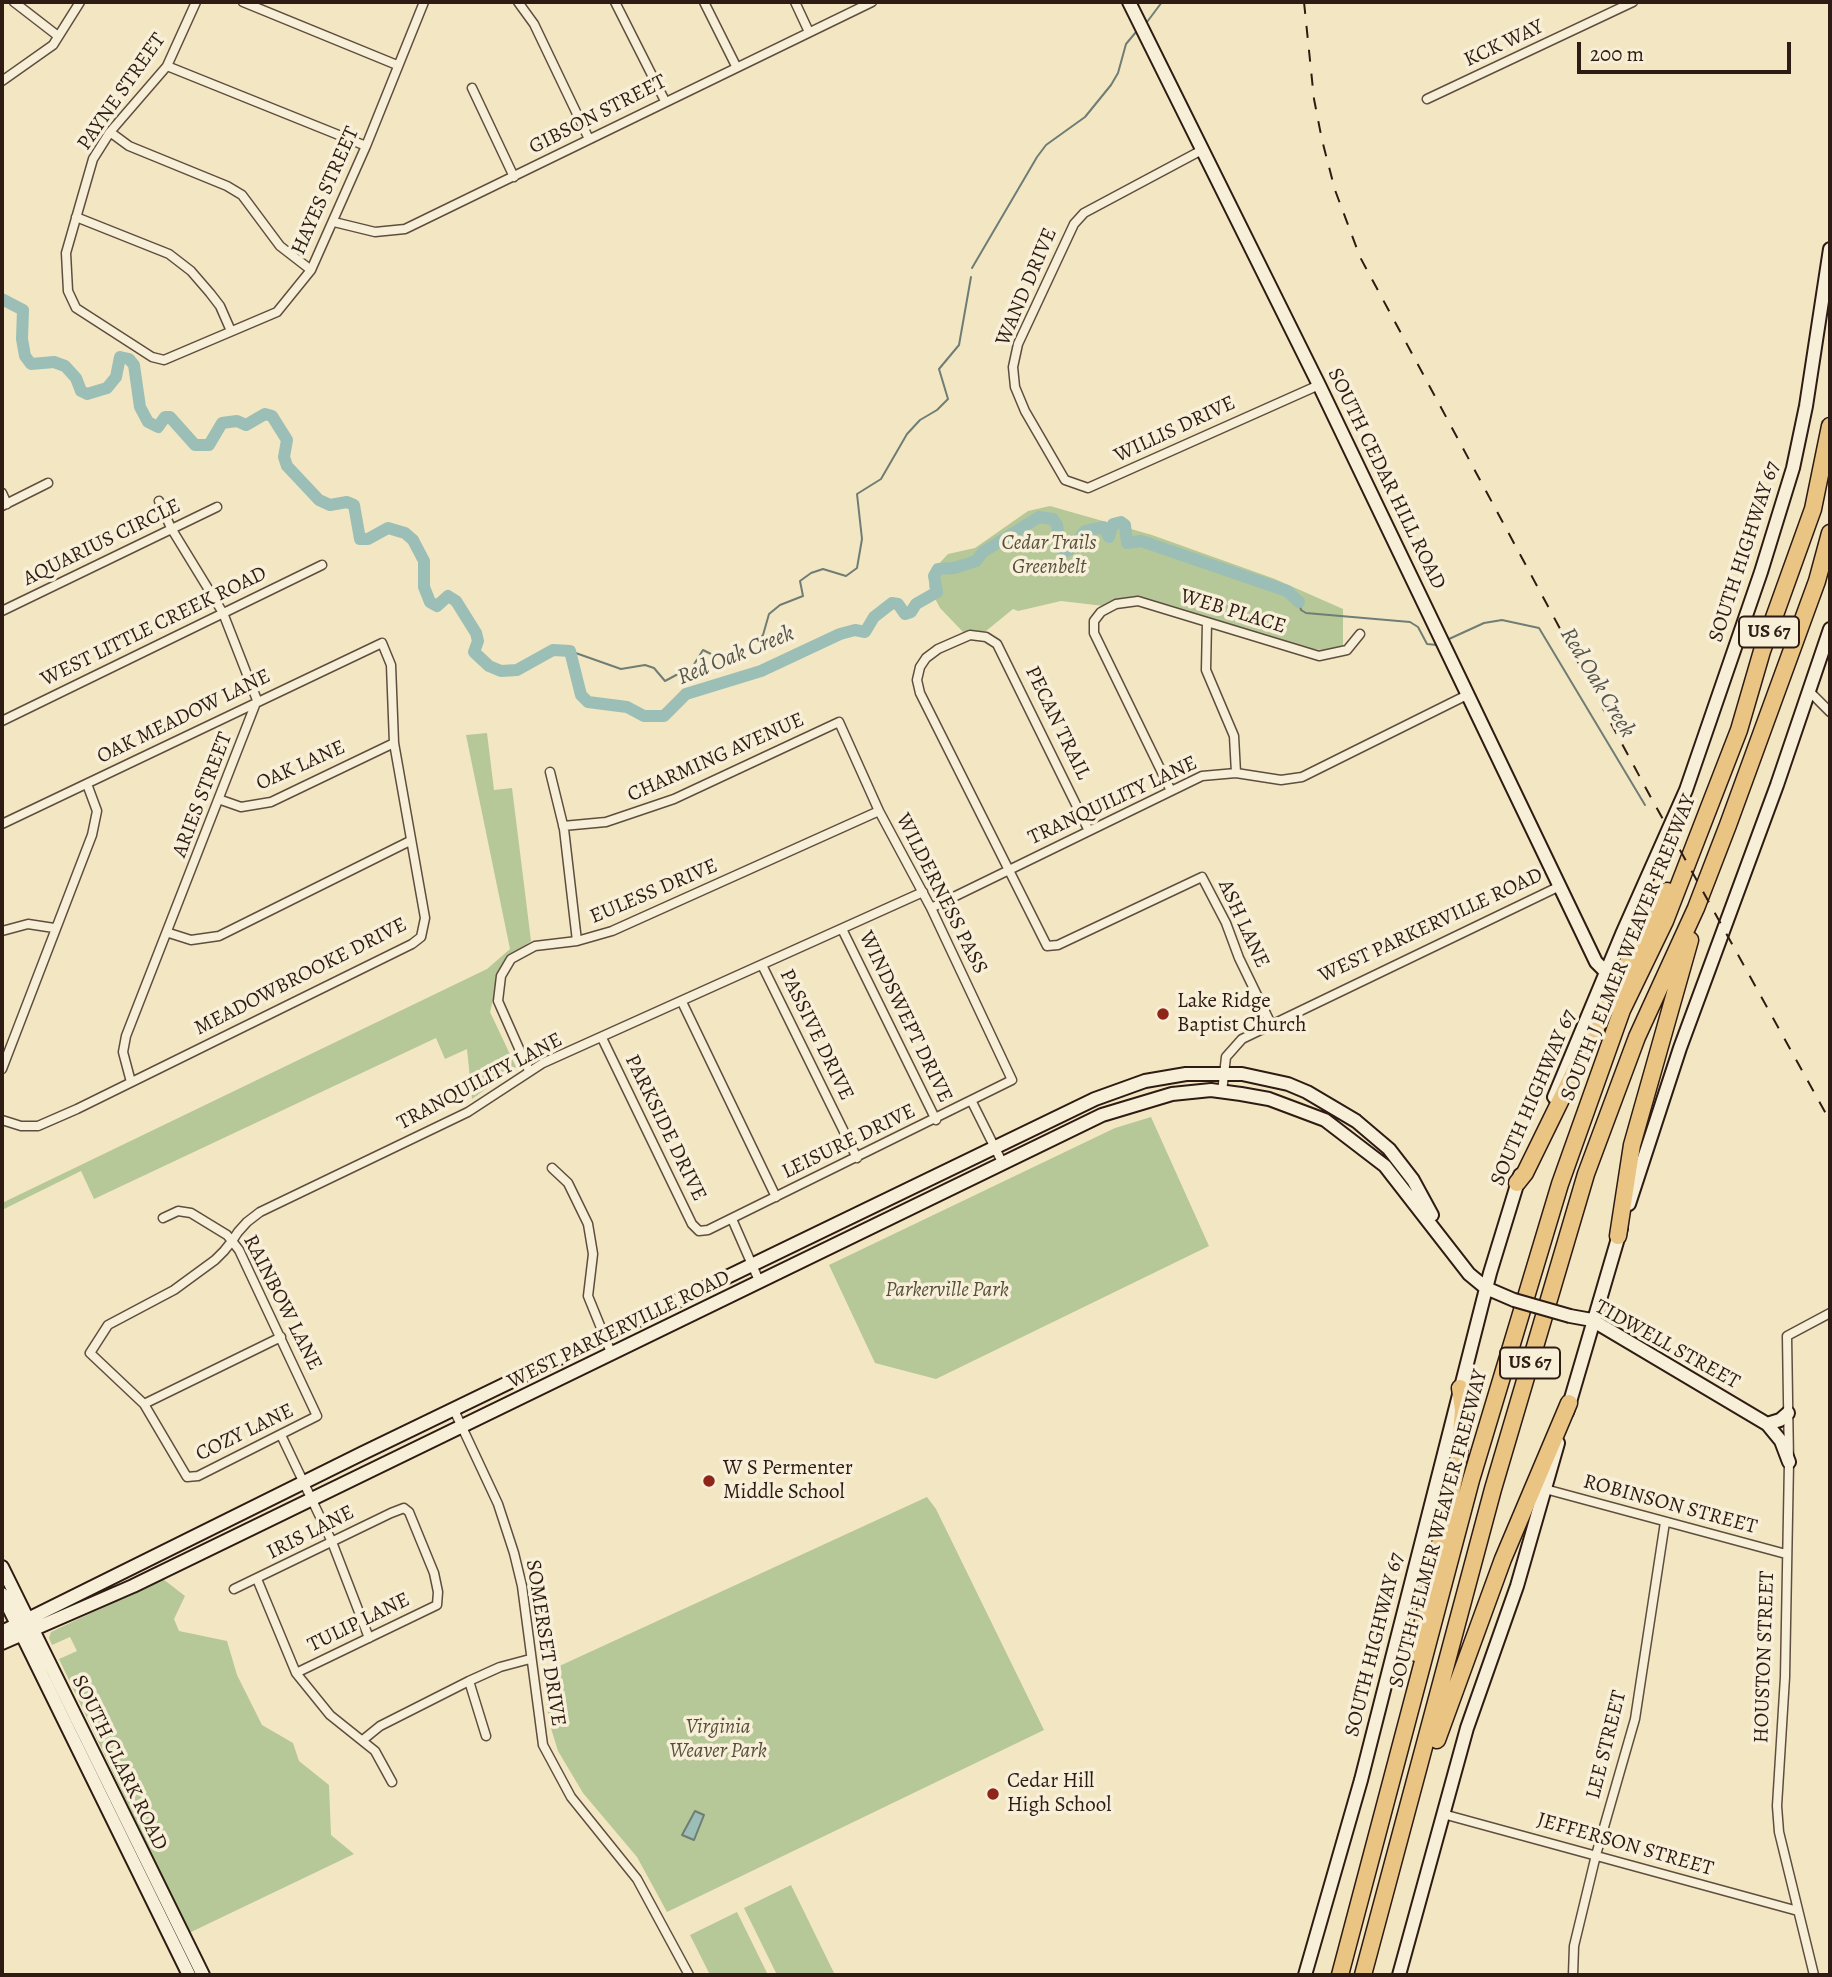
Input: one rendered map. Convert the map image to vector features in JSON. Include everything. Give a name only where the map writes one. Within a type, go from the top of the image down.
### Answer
[{"type":"highway","name":"SOUTH J ELMER WEAVER FREEWAY","points":[[1340,1975],[1471,1480],[1560,1184],[1622,1010],[1665,921],[1699,835],[1798,557],[1813,509],[1830,426]]},
{"type":"highway","name":"SOUTH J ELMER WEAVER FREEWAY","points":[[1363,1975],[1493,1489],[1586,1174],[1637,1037],[1696,908],[1792,652],[1830,533]]},
{"type":"highway","points":[[1517,1183],[1525,1172],[1634,950],[1685,855],[1699,835]]},
{"type":"highway","points":[[1618,1236],[1632,1145],[1694,925],[1696,908]]},
{"type":"highway","points":[[1405,1734],[1405,1711],[1421,1626],[1459,1457],[1463,1410],[1460,1388]]},
{"type":"highway","points":[[1402,1830],[1418,1802],[1454,1689],[1503,1559],[1569,1403]]},
{"type":"highway","points":[[1330,1975],[1339,1951],[1354,1925]]},
{"type":"main road","name":"SOUTH CEDAR HILL ROAD","points":[[1129,2],[1319,385],[1596,962],[1607,974]]},
{"type":"main road","name":"SOUTH HIGHWAY 67","points":[[1305,1975],[1361,1780],[1486,1288],[1517,1183],[1686,790],[1765,559],[1793,468],[1804,416],[1830,249]]},
{"type":"main road","points":[[1399,1975],[1481,1684],[1517,1586],[1585,1342],[1618,1236],[1688,1025],[1810,692],[1830,628]]},
{"type":"main road","name":"WEST PARKERVILLE ROAD","points":[[25,1627],[304,1482],[1095,1099],[1164,1077],[1223,1073]]},
{"type":"main road","name":"TIDWELL STREET","points":[[1223,1073],[1288,1084],[1356,1121],[1389,1149],[1413,1180],[1442,1238]]},
{"type":"main road","name":"WEST PARKERVILLE ROAD","points":[[25,1627],[133,1586],[1102,1115],[1172,1094],[1222,1092]]},
{"type":"main road","name":"TIDWELL STREET","points":[[1222,1092],[1269,1099],[1325,1120],[1351,1137],[1400,1182],[1469,1275],[1486,1288],[1514,1300],[1592,1320],[1631,1342],[1767,1424],[1781,1441],[1789,1462]]},
{"type":"main road","points":[[1095,1099],[1102,1115]]},
{"type":"main road","points":[[798,1264],[796,1255],[803,1248],[845,1220]]},
{"type":"main road","points":[[653,1335],[653,1325],[660,1316],[706,1288]]},
{"type":"main road","points":[[1598,1300],[1608,1321],[1631,1342]]},
{"type":"main road","points":[[1585,1342],[1610,1336],[1631,1342]]},
{"type":"main road","points":[[1767,1424],[1780,1420],[1788,1413]]},
{"type":"main road","name":"SOUTH CLARK ROAD","points":[[2,1567],[25,1627],[189,1975]]},
{"type":"main road","name":"SOUTH CLARK ROAD","points":[[2,1594],[25,1627],[203,1975]]},
{"type":"main road","points":[[2,1632],[25,1627]]},
{"type":"main road","points":[[2,1643],[25,1627]]},
{"type":"street","points":[[14,2],[58,36]]},
{"type":"street","points":[[2,81],[53,45],[80,2]]},
{"type":"street","name":"PAYNE STREET","points":[[164,360],[152,357],[76,308],[68,291],[66,253],[93,159],[110,132],[167,66],[197,2]]},
{"type":"street","points":[[243,2],[397,65]]},
{"type":"street","name":"HAYES STREET","points":[[164,360],[277,312],[311,270],[334,222],[424,2]]},
{"type":"street","points":[[517,2],[534,24],[588,137]]},
{"type":"street","points":[[615,2],[665,100]]},
{"type":"street","points":[[704,2],[736,66]]},
{"type":"street","points":[[795,2],[809,32]]},
{"type":"street","name":"GIBSON STREET","points":[[334,222],[375,232],[405,229],[514,177],[588,137],[872,2]]},
{"type":"street","name":"KCK WAY","points":[[1427,99],[1633,2]]},
{"type":"street","points":[[167,66],[366,146]]},
{"type":"street","points":[[472,88],[514,177]]},
{"type":"street","points":[[110,132],[129,146],[227,186],[242,195],[280,246],[311,270]]},
{"type":"street","name":"WAND DRIVE","points":[[1053,462],[1025,411],[1015,387],[1013,367],[1018,344],[1068,234],[1084,213],[1202,150]]},
{"type":"street","points":[[76,217],[169,254],[191,271],[210,293],[220,306],[232,331]]},
{"type":"street","name":"WILLIS DRIVE","points":[[1053,462],[1065,480],[1088,488],[1319,385]]},
{"type":"street","points":[[2,493],[4,505],[48,483]]},
{"type":"street","points":[[159,501],[172,528],[223,613],[257,700]]},
{"type":"street","name":"AQUARIUS CIRCLE","points":[[2,611],[217,507]]},
{"type":"street","name":"WEST LITTLE CREEK ROAD","points":[[2,719],[322,565]]},
{"type":"street","name":"WEB PLACE","points":[[1171,791],[1094,633],[1094,621],[1101,612],[1129,601],[1319,656],[1347,650],[1360,634]]},
{"type":"street","points":[[1207,622],[1203,655],[1206,670],[1234,736],[1236,773]]},
{"type":"street","name":"PECAN TRAIL","points":[[1008,870],[920,693],[917,680],[920,667],[938,649],[970,635],[986,637],[1003,653],[1089,831]]},
{"type":"street","name":"OAK MEADOW LANE","points":[[2,824],[257,700],[382,643]]},
{"type":"street","name":"MEADOWBROOKE DRIVE","points":[[2,1120],[21,1126],[38,1126],[421,937],[425,918],[394,743],[391,664],[382,643]]},
{"type":"street","points":[[1810,692],[1830,712]]},
{"type":"street","name":"TRANQUILITY LANE","points":[[931,908],[1202,776],[1236,773],[1281,780],[1302,777],[1469,694]]},
{"type":"street","name":"ARIES STREET","points":[[131,1082],[123,1052],[126,1036],[221,800],[257,700]]},
{"type":"street","name":"WILDERNESS PASS","points":[[839,722],[879,811],[931,908],[1012,1080]]},
{"type":"street","name":"CHARMING AVENUE","points":[[563,825],[606,822],[674,799],[839,722]]},
{"type":"street","name":"OAK LANE","points":[[221,800],[241,807],[271,802],[394,743]]},
{"type":"street","points":[[550,772],[563,825],[577,941]]},
{"type":"street","points":[[2,1069],[97,818],[88,784]]},
{"type":"street","name":"EULESS DRIVE","points":[[529,1071],[498,1002],[502,976],[511,959],[524,950],[577,941],[612,931],[879,811]]},
{"type":"street","points":[[169,933],[191,940],[219,936],[410,841]]},
{"type":"street","name":"ASH LANE","points":[[1008,870],[1047,946],[1058,944],[1202,877],[1226,923],[1239,958],[1271,1024]]},
{"type":"street","name":"WEST PARKERVILLE ROAD","points":[[1222,1092],[1226,1057],[1232,1047],[1271,1024],[1560,886]]},
{"type":"street","name":"TRANQUILITY LANE","points":[[144,1404],[90,1353],[108,1325],[174,1290],[215,1260],[260,1212],[468,1112],[529,1071],[923,892]]},
{"type":"street","points":[[2,931],[28,924],[54,928]]},
{"type":"street","name":"WINDSWEPT DRIVE","points":[[842,929],[936,1120]]},
{"type":"street","name":"PASSIVE DRIVE","points":[[762,965],[857,1158]]},
{"type":"street","points":[[682,1002],[776,1197]]},
{"type":"street","name":"PARKSIDE DRIVE","points":[[602,1038],[692,1224],[699,1231]]},
{"type":"street","name":"LEISURE DRIVE","points":[[699,1231],[708,1230],[732,1219],[1012,1080]]},
{"type":"street","points":[[972,1102],[1003,1164]]},
{"type":"street","points":[[552,1168],[568,1183],[588,1224],[593,1254],[588,1296],[612,1355]]},
{"type":"street","name":"RAINBOW LANE","points":[[163,1218],[178,1211],[191,1213],[216,1226],[232,1241],[281,1337],[317,1416]]},
{"type":"street","points":[[732,1219],[760,1283]]},
{"type":"street","name":"HOUSTON STREET","points":[[1814,1975],[1779,1832],[1777,1792],[1785,1677],[1789,1462],[1787,1336],[1830,1313]]},
{"type":"street","points":[[144,1404],[281,1337]]},
{"type":"street","name":"COZY LANE","points":[[144,1404],[187,1477],[198,1476],[317,1416]]},
{"type":"street","name":"SOMERSET DRIVE","points":[[454,1410],[498,1504],[508,1534],[522,1586],[539,1730],[553,1767],[571,1797],[637,1879],[689,1975]]},
{"type":"street","points":[[281,1435],[332,1542],[369,1638]]},
{"type":"street","name":"ROBINSON STREET","points":[[1545,1489],[1786,1554]]},
{"type":"street","name":"IRIS LANE","points":[[234,1589],[404,1508],[409,1512],[426,1550],[438,1592],[437,1605]]},
{"type":"street","name":"LEE STREET","points":[[1573,1975],[1574,1946],[1596,1854],[1635,1719],[1665,1522]]},
{"type":"street","points":[[257,1579],[296,1673],[330,1715],[364,1739],[375,1751],[392,1782]]},
{"type":"street","name":"TULIP LANE","points":[[296,1673],[437,1605]]},
{"type":"street","points":[[364,1739],[380,1726],[469,1681],[499,1667],[530,1659]]},
{"type":"street","points":[[469,1681],[486,1736]]},
{"type":"street","name":"JEFFERSON STREET","points":[[1443,1814],[1798,1911]]},
{"type":"green space","name":"Cedar Trails Greenbelt","points":[[1050,506],[1152,535],[1275,579],[1343,609],[1343,647],[1333,651],[1312,649],[1137,598],[1123,599],[1104,606],[1061,601],[1018,611],[1013,609],[986,631],[964,633],[940,608],[929,587],[932,571],[948,554],[975,548],[1028,511]]},
{"type":"green space","points":[[487,733],[494,790],[512,788],[531,941],[513,955],[499,976],[490,1012],[516,1067],[472,1099],[467,1049],[445,1059],[436,1038],[94,1199],[81,1171],[2,1210],[2,1203],[487,969],[510,949],[466,735]]},
{"type":"green space","name":"Parkerville Park","points":[[1151,1117],[1209,1246],[936,1379],[875,1363],[829,1265],[1115,1128]]},
{"type":"green space","name":"Virginia Weaver Park","points":[[927,1497],[936,1509],[1044,1730],[667,1912],[637,1857],[583,1793],[558,1751],[550,1725],[542,1674]]},
{"type":"green space","points":[[163,1579],[185,1596],[174,1619],[179,1631],[227,1641],[237,1675],[262,1725],[293,1743],[299,1761],[329,1785],[331,1835],[354,1854],[189,1933],[59,1659],[77,1651],[70,1637],[52,1645],[49,1638],[51,1632]]},
{"type":"green space","points":[[791,1885],[835,1975],[777,1975],[744,1908]]},
{"type":"green space","points":[[737,1912],[768,1975],[710,1975],[690,1935]]},
{"type":"water","points":[[695,1811],[704,1815],[694,1840],[682,1835]]},
{"type":"waterway","points":[[1147,22],[1162,2]]},
{"type":"waterway","points":[[972,268],[1037,157],[1046,145],[1085,117],[1111,85],[1118,73],[1126,44],[1136,32]]},
{"type":"waterway","points":[[570,651],[621,669],[645,665],[654,668],[665,681],[693,666],[703,650],[711,654],[714,664],[728,664],[763,635],[769,614],[780,605],[803,596],[800,581],[823,569],[846,576],[857,568],[862,539],[857,494],[881,479],[907,434],[920,420],[937,410],[948,399],[939,369],[959,345],[971,277]]},
{"type":"waterway","name":"Red Oak Creek","points":[[2,299],[23,310],[22,339],[25,356],[31,364],[54,362],[65,366],[76,378],[81,391],[87,394],[107,388],[116,377],[120,357],[129,359],[134,365],[140,407],[148,422],[158,427],[165,417],[170,417],[195,445],[209,445],[222,423],[237,421],[246,425],[265,414],[272,416],[287,440],[284,457],[287,466],[319,500],[330,505],[347,502],[354,505],[360,539],[368,539],[388,528],[405,533],[413,540],[424,561],[424,587],[430,602],[437,606],[448,596],[456,601],[476,633],[478,641],[474,652],[489,666],[501,671],[517,670],[553,650],[570,651],[581,695],[588,702],[627,707],[644,716],[664,716],[686,694],[761,671],[840,634],[855,630],[865,632],[874,617],[892,603],[898,604],[905,614],[911,612],[916,604],[937,592],[934,576],[938,569],[954,568],[976,561],[983,552],[1039,517],[1053,519],[1057,525],[1061,549],[1065,552],[1072,548],[1085,531],[1103,527],[1109,537],[1113,524],[1121,522],[1125,525],[1127,543],[1141,541],[1153,545],[1287,591],[1299,602]]},
{"type":"waterway","name":"Red Oak Creek","points":[[1299,602],[1301,610],[1306,613],[1410,622],[1418,627],[1427,644],[1437,645]]},
{"type":"waterway","name":"Red Oak Creek","points":[[1449,639],[1484,623],[1502,620],[1539,628],[1645,805]]},
{"type":"railway","points":[[1304,2],[1314,99],[1322,140],[1335,190],[1360,257],[1649,794],[1830,1121]]},
{"type":"place","name":"Lake Ridge Baptist Church","points":[[1163,1014]]},
{"type":"place","name":"W S Permenter Middle School","points":[[709,1481]]},
{"type":"place","name":"Cedar Hill High School","points":[[993,1794]]}]
